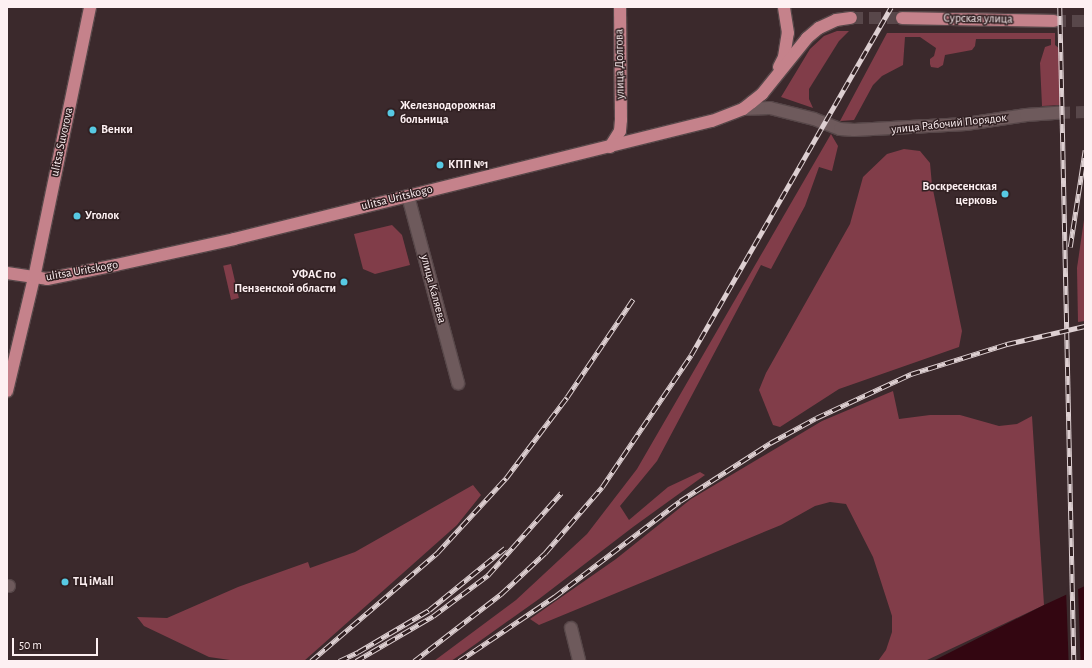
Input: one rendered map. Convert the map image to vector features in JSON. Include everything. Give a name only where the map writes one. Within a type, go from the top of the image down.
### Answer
[{"type":"main road","name":"ulitsa Suvorova","points":[[7,392],[34,278],[90,7]]},
{"type":"main road","name":"улица Долгова","points":[[610,146],[620,131],[621,120],[620,7]]},
{"type":"main road","points":[[773,79],[784,57],[788,33],[784,7]]},
{"type":"main road","points":[[773,79],[807,38],[820,28],[836,20],[851,18]]},
{"type":"main road","name":"Сурская улица","points":[[902,18],[1054,21]]},
{"type":"main road","name":"ulitsa Uritskogo","points":[[7,273],[47,279],[116,265],[645,138],[712,121],[743,109],[762,94],[773,79]]},
{"type":"main road","points":[[621,120],[624,128],[630,133],[637,137],[645,138]]},
{"type":"street","name":"улица Рабочий Порядок","points":[[743,109],[770,108],[814,119],[840,129],[884,130],[966,124],[1026,115],[1058,113]]},
{"type":"street","name":"улица Каляева","points":[[408,196],[458,383]]},
{"type":"street","points":[[570,628],[579,661]]},
{"type":"shaded area","points":[[837,31],[849,31],[839,41],[809,89],[809,99],[813,108],[781,97],[810,49],[824,36]]},
{"type":"shaded area","points":[[887,33],[1055,33],[1055,45],[1060,49],[1061,105],[1042,106],[1040,63],[1045,47],[1051,45],[1051,39],[976,39],[975,46],[972,50],[945,55],[943,65],[938,68],[931,67],[930,64],[930,59],[934,56],[936,48],[920,37],[905,37],[903,65],[882,76],[873,85],[854,120],[840,121]]},
{"type":"shaded area","points":[[831,134],[838,146],[832,171],[819,167],[805,206],[771,269],[761,265],[657,461],[620,506],[629,520],[668,487],[700,472],[705,475],[633,527],[539,599],[463,653],[451,661],[434,661],[516,600],[587,534],[637,469]]},
{"type":"shaded area","points":[[904,149],[920,151],[930,163],[932,185],[962,331],[959,347],[839,389],[780,427],[773,425],[759,390],[766,373],[850,224],[863,177],[887,154]]},
{"type":"shaded area","points":[[1085,213],[1085,321],[1078,322],[1077,268]]},
{"type":"shaded area","points":[[392,225],[402,235],[410,265],[375,274],[363,269],[354,234]]},
{"type":"shaded area","points":[[231,264],[239,298],[231,300],[223,266]]},
{"type":"shaded area","points":[[893,391],[899,419],[930,415],[960,415],[999,426],[1017,424],[1032,416],[1044,605],[925,661],[878,661],[886,650],[892,632],[892,616],[873,557],[846,504],[830,502],[815,506],[781,525],[539,625],[530,619],[616,559],[691,499],[822,421]]},
{"type":"shaded area","points":[[473,485],[481,495],[457,525],[304,661],[237,661],[209,657],[144,626],[137,617],[167,618],[238,587],[308,562],[310,568],[355,552]]},
{"type":"shaded area","points":[[1085,586],[1085,661],[933,661],[1044,605]]},
{"type":"pier","points":[[1066,587],[1078,587],[1081,661],[1069,661]]},
{"type":"tunnel","points":[[851,18],[902,18]]},
{"type":"tunnel","points":[[1054,21],[1085,21]]},
{"type":"tunnel","points":[[1058,113],[1085,112]]},
{"type":"railway","points":[[414,661],[501,594],[545,553],[602,487],[691,355],[891,7]]},
{"type":"railway","points":[[1060,7],[1074,661]]},
{"type":"railway","points":[[1070,247],[1085,150]]},
{"type":"railway","points":[[311,661],[437,553],[506,478],[567,397],[633,299]]},
{"type":"railway","points":[[459,661],[554,597],[680,501],[770,443],[816,418],[911,374],[1007,344],[1085,326]]},
{"type":"railway","points":[[356,661],[433,616],[488,575],[561,493]]},
{"type":"railway","points":[[339,661],[358,652],[429,610],[505,548]]},
{"type":"place","name":"Железнодорожная больница","points":[[391,113]]},
{"type":"place","name":"Венки","points":[[93,130]]},
{"type":"place","name":"КПП №1","points":[[440,165]]},
{"type":"place","name":"Воскресенская церковь","points":[[1005,194]]},
{"type":"place","name":"Уголок","points":[[77,216]]},
{"type":"place","name":"УФАС по Пензенской области","points":[[344,282]]},
{"type":"place","name":"ТЦ iMall","points":[[65,582]]}]
